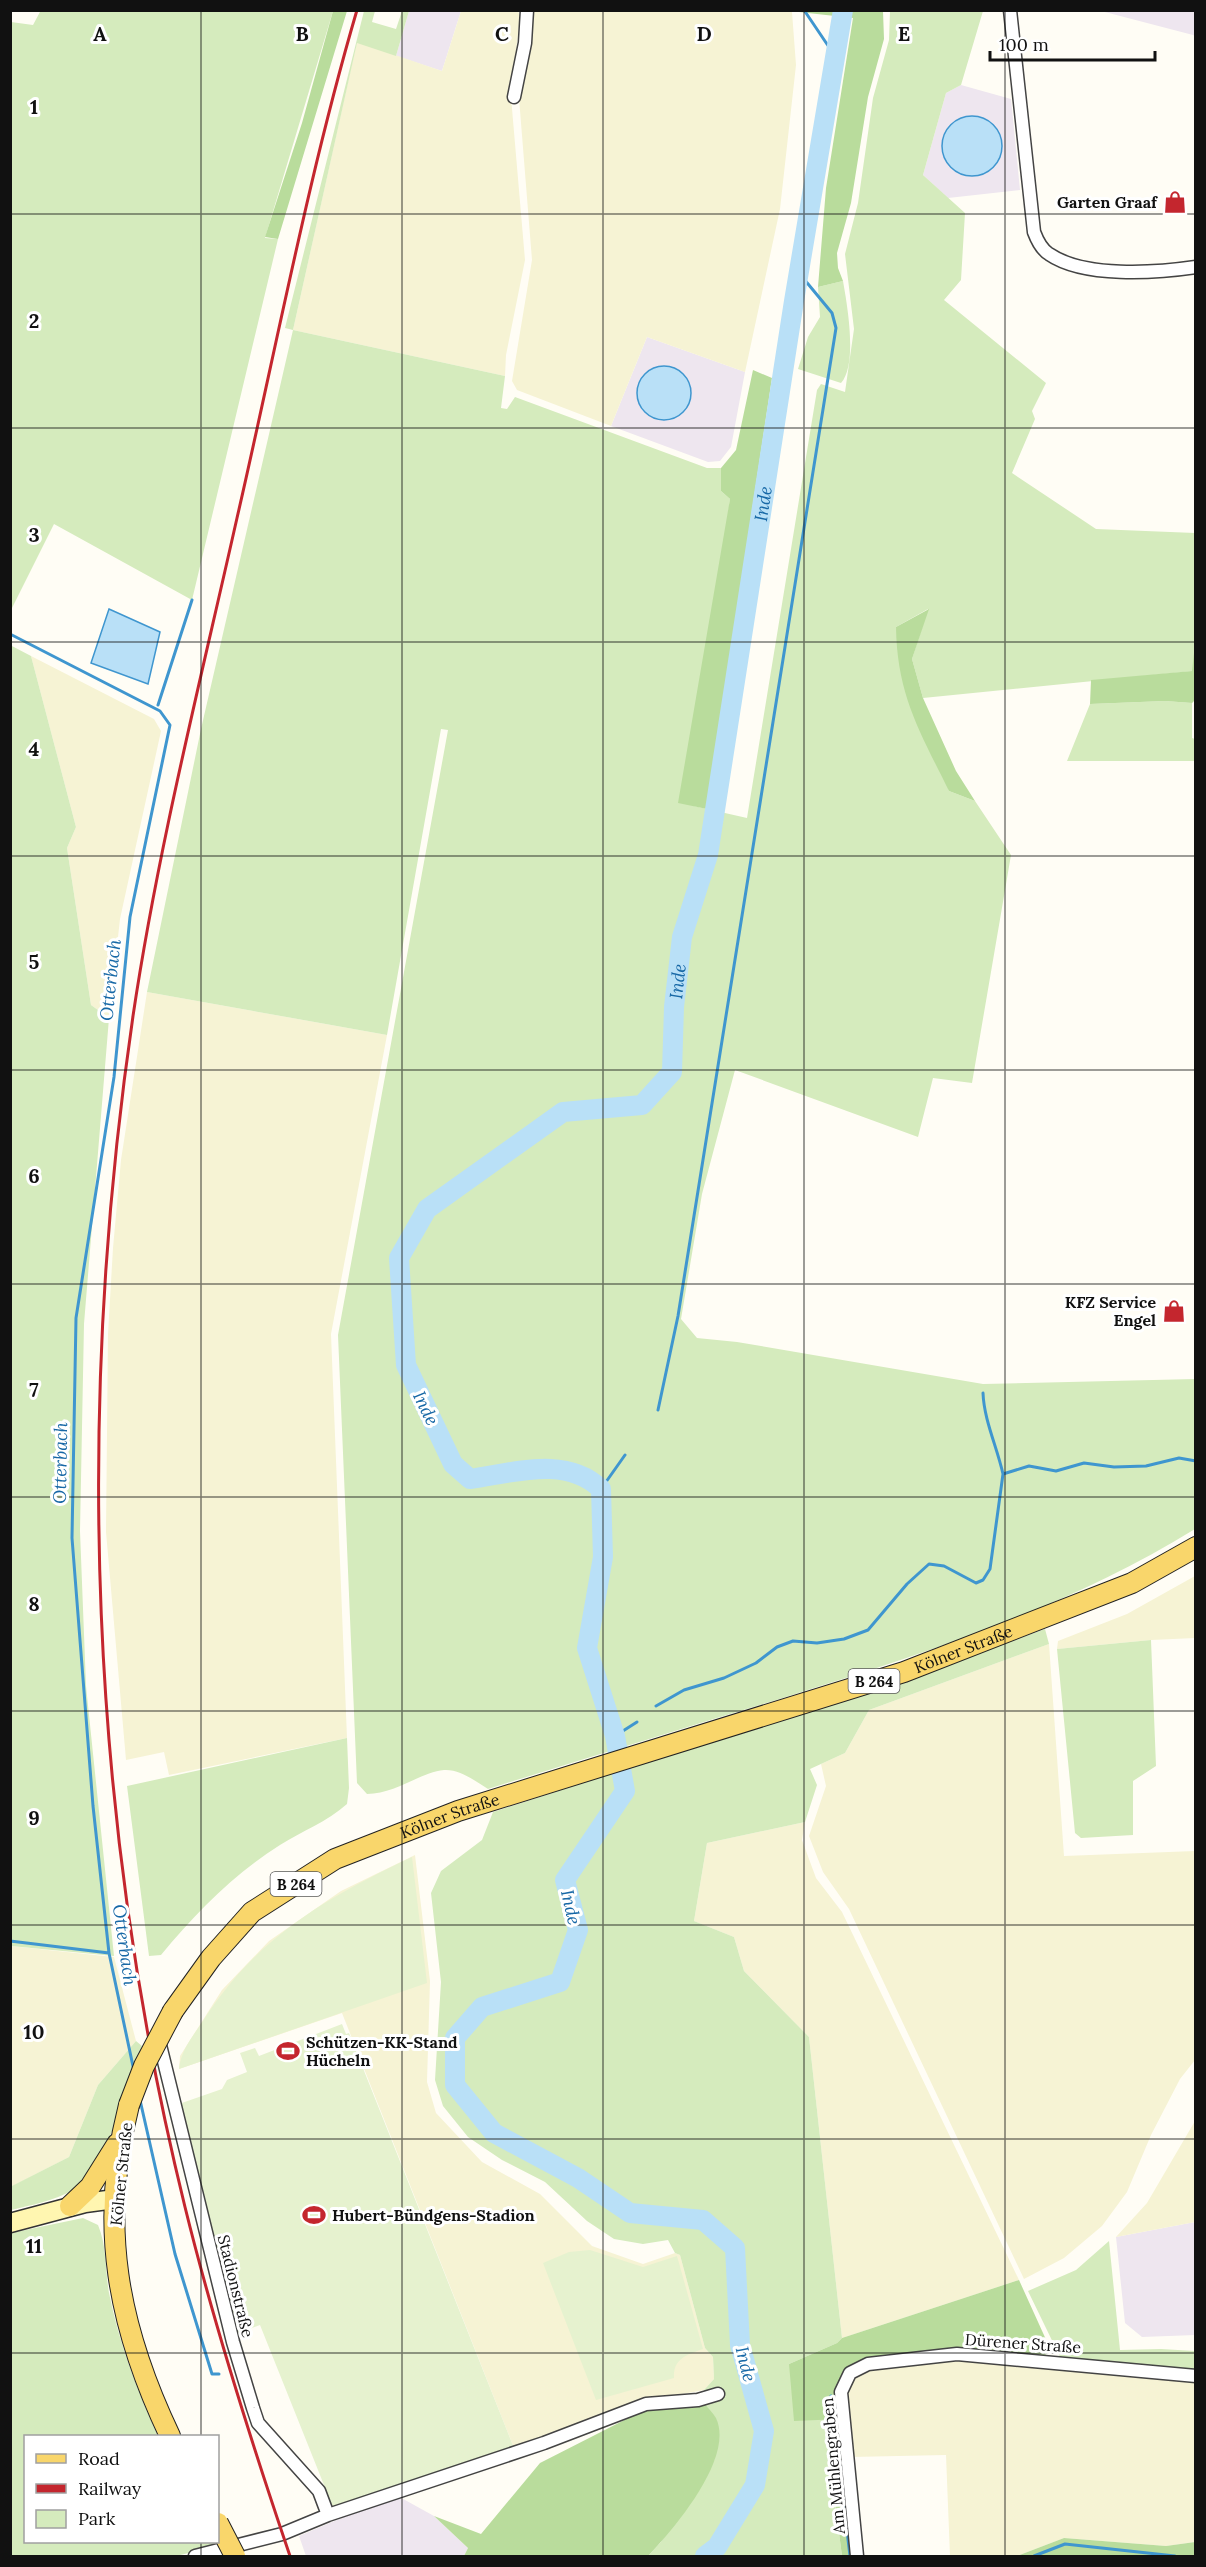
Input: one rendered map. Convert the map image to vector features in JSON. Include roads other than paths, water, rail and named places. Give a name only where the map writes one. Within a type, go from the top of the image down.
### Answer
[{"type":"main road","name":"Kölner Straße","points":[[170,2435],[136,2355],[114,2254],[115,2199],[123,2134],[129,2105],[144,2066],[172,2011],[211,1958],[252,1912],[335,1859],[458,1810],[904,1672],[1132,1582],[1196,1547]]},
{"type":"main road","points":[[70,2206],[90,2187],[123,2134]]},
{"type":"main road","points":[[219,2525],[236,2556]]},
{"type":"street","points":[[514,97],[525,43],[527,10]]},
{"type":"street","points":[[1010,10],[1034,232],[1038,242],[1047,253],[1063,262],[1085,268],[1118,271],[1196,267]]},
{"type":"street","name":"Stadionstraße","points":[[159,2042],[228,2321],[258,2423],[319,2491],[328,2515]]},
{"type":"street","points":[[10,2223],[70,2206],[115,2199]]},
{"type":"street","name":"Dürener Straße","points":[[850,2373],[868,2364],[957,2354],[1196,2376]]},
{"type":"street","name":"Am Mühlengraben","points":[[850,2373],[841,2392],[857,2556]]},
{"type":"street","points":[[195,2556],[282,2534],[328,2515],[544,2443],[646,2404],[698,2400],[718,2394]]},
{"type":"water","points":[[966,116],[978,116],[989,121],[997,129],[1002,146],[1000,158],[989,171],[978,176],[966,176],[955,171],[947,163],[942,152],[942,140],[947,129],[955,121]]},
{"type":"water","points":[[664,366],[674,368],[683,374],[689,383],[691,393],[689,403],[683,412],[674,418],[664,420],[654,418],[645,412],[639,403],[637,393],[639,383],[645,374],[654,368]]},
{"type":"water","points":[[109,609],[160,632],[148,684],[91,663]]},
{"type":"waterway","points":[[804,10],[835,56]]},
{"type":"waterway","name":"Inde","points":[[705,2556],[717,2547],[755,2485],[764,2431],[740,2345],[735,2248],[703,2220],[630,2213],[578,2178],[494,2133],[455,2085],[455,2038],[482,2007],[560,1982],[578,1930],[565,1880],[625,1791],[615,1736],[587,1648],[603,1557],[601,1489],[572,1472],[556,1469],[521,1471],[470,1479],[453,1464],[406,1365],[399,1258],[427,1209],[563,1112],[642,1105],[672,1072],[674,1007],[682,937],[708,855],[794,301],[843,10]]},
{"type":"waterway","points":[[658,1410],[678,1316],[836,328],[832,313],[799,273]]},
{"type":"waterway","points":[[158,705],[192,600]]},
{"type":"waterway","name":"Otterbach","points":[[10,634],[160,711],[170,725],[130,917],[114,1077],[76,1318],[72,1538],[93,1806],[109,1953],[134,2071]]},
{"type":"waterway","points":[[983,1393],[988,1423],[1003,1474]]},
{"type":"waterway","points":[[601,1489],[625,1455]]},
{"type":"waterway","points":[[656,1706],[684,1690],[724,1678],[756,1663],[777,1647],[793,1641],[817,1643],[844,1639],[868,1630],[907,1584],[929,1564],[944,1566],[976,1583],[983,1580],[990,1569],[1003,1474],[1029,1466],[1056,1471],[1084,1463],[1114,1467],[1146,1466],[1179,1458],[1196,1461]]},
{"type":"waterway","points":[[615,1736],[637,1722]]},
{"type":"waterway","points":[[10,1941],[109,1953]]},
{"type":"waterway","name":"Otterbach","points":[[140,2100],[175,2254],[212,2374],[219,2374]]},
{"type":"waterway","points":[[831,2396],[850,2556]]},
{"type":"waterway","points":[[1034,2556],[1065,2544],[1175,2556]]},
{"type":"railway","points":[[290,2556],[247,2426],[208,2295],[185,2207],[153,2060],[128,1912],[111,1763],[101,1614],[99,1464],[103,1315],[115,1165],[143,953],[180,766],[293,263],[323,136],[357,10]]},
{"type":"place","name":"Garten Graaf","points":[[1175,202]]},
{"type":"place","name":"KFZ Service Engel","points":[[1174,1311]]},
{"type":"place","name":"Schützen-KK-Stand Hücheln","points":[[288,2051]]},
{"type":"place","name":"Hubert-Bündgens-Stadion","points":[[314,2215]]}]
